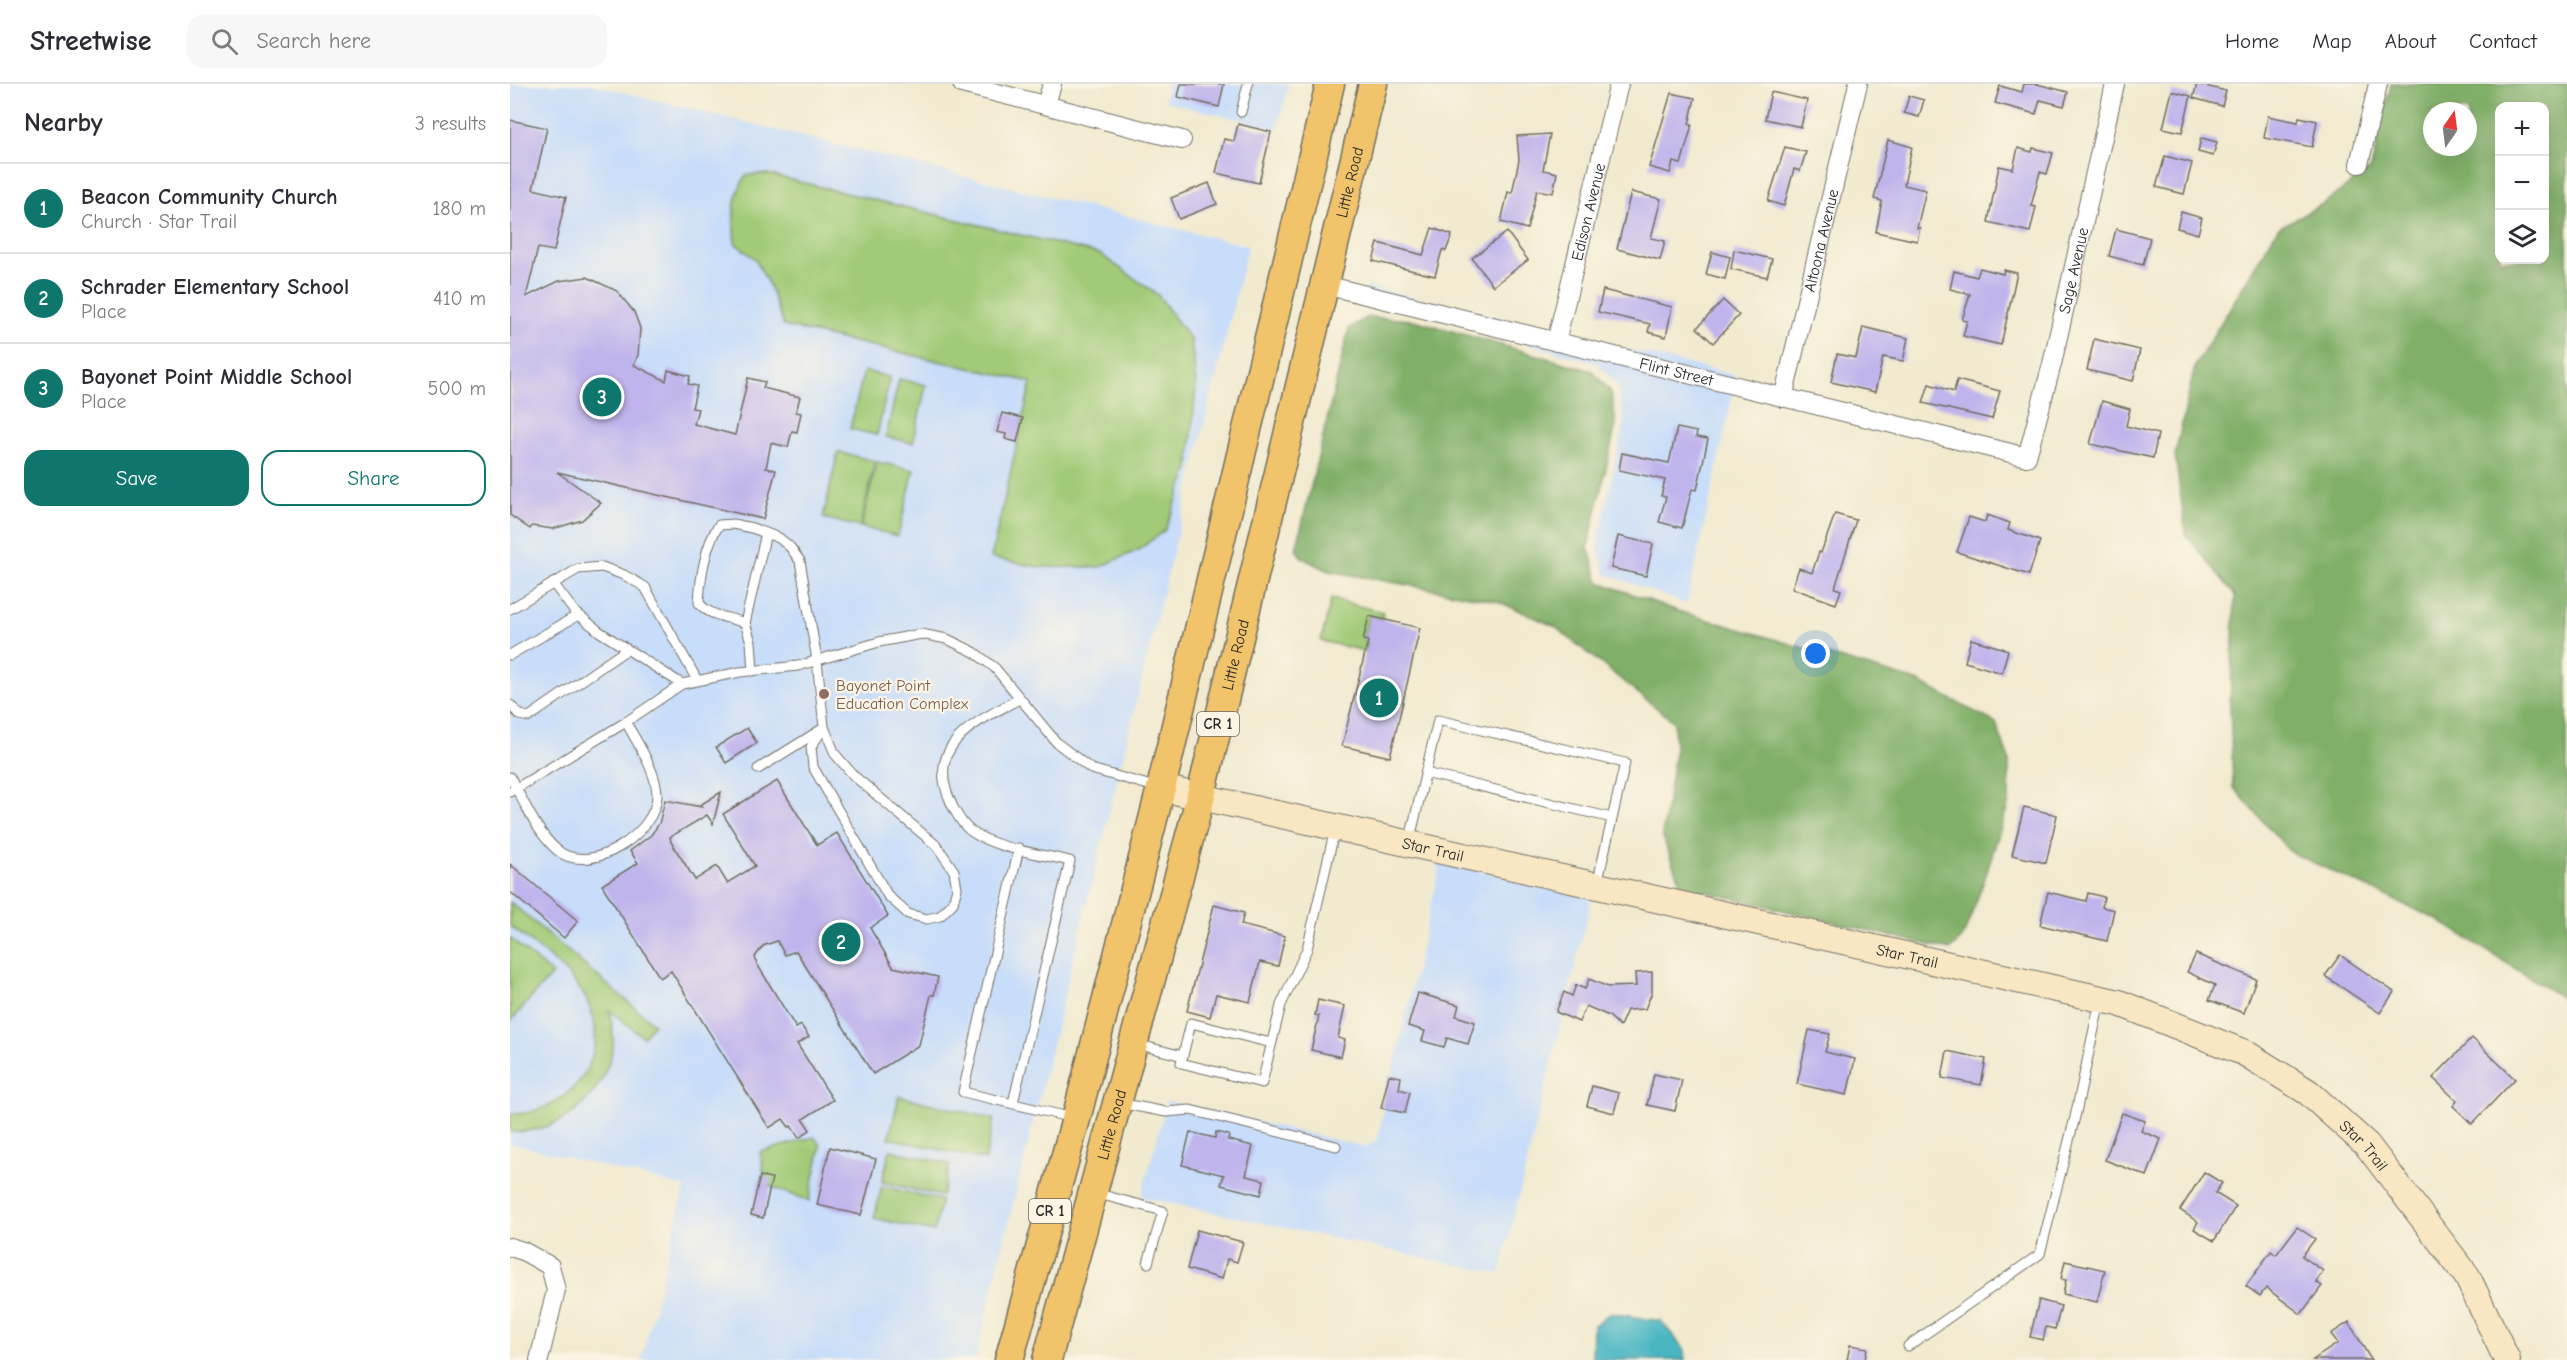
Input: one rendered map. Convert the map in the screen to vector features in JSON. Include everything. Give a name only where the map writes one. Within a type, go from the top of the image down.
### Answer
[{"type":"main road","name":"CR 1","points":[[1009,1360],[1076,1119],[1161,788],[1330,84]]},
{"type":"main road","name":"Little Road","points":[[1047,1360],[1200,799],[1373,84]]},
{"type":"street","points":[[962,84],[1182,140]]},
{"type":"street","points":[[1046,105],[1052,84]]},
{"type":"street","name":"Edison Avenue","points":[[1556,342],[1619,84]]},
{"type":"street","name":"Altoona Avenue","points":[[1783,398],[1858,84]]},
{"type":"street","name":"Sage Avenue","points":[[2027,457],[2052,364],[2115,84]]},
{"type":"street","points":[[2359,164],[2378,84]]},
{"type":"street","name":"Flint Street","points":[[1325,285],[2027,457]]},
{"type":"street","name":"Star Trail","points":[[1161,788],[1200,799],[2119,1003],[2245,1053],[2308,1092],[2367,1145],[2467,1276],[2507,1360]]},
{"type":"street","points":[[510,1247],[523,1251],[550,1266],[556,1290],[539,1360]]},
{"type":"lane","points":[[1241,112],[1248,84]]},
{"type":"lane","points":[[746,623],[705,610],[699,603],[699,590],[712,534],[719,525],[733,524],[779,538],[790,547],[800,561],[817,660],[824,727],[835,754],[854,776],[937,846],[954,871],[957,888],[953,903],[940,916],[927,919],[908,914],[888,896],[813,767],[812,747],[824,727]]},
{"type":"lane","points":[[753,671],[751,642],[746,623],[766,534]]},
{"type":"lane","points":[[510,609],[578,569],[602,567],[624,575],[645,587],[697,680]]},
{"type":"lane","points":[[553,583],[578,615],[626,650],[682,684]]},
{"type":"lane","points":[[510,655],[578,615]]},
{"type":"lane","points":[[513,790],[626,722],[682,684],[753,671],[798,666],[879,642],[921,634],[947,639],[974,652],[995,668],[1057,742],[1091,769],[1161,788]]},
{"type":"lane","points":[[510,705],[520,715],[529,717],[626,650]]},
{"type":"lane","points":[[1012,1103],[1070,861],[993,842],[971,831],[953,808],[944,786],[943,764],[954,741],[972,726],[1019,699]]},
{"type":"lane","points":[[1409,845],[1438,720],[1625,763],[1596,886]]},
{"type":"lane","points":[[510,777],[513,790],[543,836],[559,852],[575,858],[593,858],[613,850],[635,836],[651,819],[656,806],[657,792],[652,773],[626,722]]},
{"type":"lane","points":[[758,770],[824,727]]},
{"type":"lane","points":[[1425,773],[1612,818]]},
{"type":"lane","points":[[1271,1043],[1191,1023],[1181,1064],[1262,1083],[1281,1005],[1307,949],[1335,829]]},
{"type":"lane","points":[[1018,848],[963,1092],[1076,1119]]},
{"type":"lane","points":[[1908,1346],[2040,1254],[2075,1117],[2100,999]]},
{"type":"lane","points":[[1133,1044],[1183,1056]]},
{"type":"lane","points":[[1117,1102],[1166,1112],[1190,1110],[1336,1146]]},
{"type":"lane","points":[[1092,1192],[1163,1210],[1148,1263]]},
{"type":"shaded area","name":"Bayonet Point Education Complex","points":[[510,84],[590,84],[1248,246],[975,1360],[641,1360],[685,1187],[510,1143]]},
{"type":"shaded area","points":[[1168,84],[1289,84],[1277,129],[1164,101]]},
{"type":"shaded area","points":[[1367,286],[1737,376],[1687,604],[1606,574],[1597,546],[1624,422],[1617,385],[1598,364],[1417,311],[1369,307],[1363,310]]},
{"type":"shaded area","points":[[1434,860],[1592,896],[1500,1274],[1141,1197],[1167,1101],[1366,1147],[1377,1140],[1439,870]]},
{"type":"green space","points":[[2391,84],[2567,84],[2567,1001],[2438,920],[2290,852],[2233,787],[2230,707],[2235,595],[2186,535],[2175,455],[2195,366],[2278,228],[2321,205],[2371,169]]},
{"type":"green space","points":[[767,174],[1100,254],[1158,295],[1191,340],[1196,384],[1189,468],[1165,530],[1138,550],[1100,567],[1039,567],[991,558],[1031,382],[784,326],[770,287],[755,259],[735,243],[734,208],[741,184],[746,175]]},
{"type":"green space","points":[[1368,317],[1414,320],[1592,371],[1611,392],[1616,424],[1588,547],[1599,582],[1678,611],[1917,681],[1996,723],[2009,760],[2009,802],[1963,937],[1950,950],[1681,886],[1662,835],[1675,753],[1674,722],[1554,626],[1497,601],[1329,571],[1302,558],[1296,549],[1349,328]]},
{"type":"green space","points":[[864,371],[890,377],[877,435],[850,429]]},
{"type":"green space","points":[[899,379],[926,385],[913,443],[886,437]]},
{"type":"green space","points":[[838,452],[875,461],[860,527],[823,518]]},
{"type":"green space","points":[[877,462],[914,470],[898,536],[861,527]]},
{"type":"green space","points":[[1331,599],[1383,612],[1382,619],[1369,616],[1363,639],[1367,641],[1365,651],[1321,641]]},
{"type":"green space","points":[[510,902],[654,1024],[643,1037],[609,1010],[613,1047],[608,1066],[594,1092],[584,1103],[561,1120],[533,1130],[516,1132],[510,1132],[510,1114],[531,1112],[551,1104],[568,1093],[581,1078],[591,1060],[595,1041],[594,1020],[586,999],[562,968],[510,926]]},
{"type":"green space","points":[[510,938],[552,974],[510,1022]]},
{"type":"green space","points":[[899,1096],[994,1119],[985,1160],[889,1138]]},
{"type":"green space","points":[[814,1137],[821,1146],[809,1201],[766,1185],[760,1152]]},
{"type":"green space","points":[[890,1150],[950,1164],[942,1196],[882,1182]]},
{"type":"green space","points":[[882,1186],[941,1200],[934,1232],[874,1218]]},
{"type":"water","points":[[1610,1313],[1661,1321],[1685,1350],[1685,1360],[1592,1360],[1593,1326]]},
{"type":"building","points":[[1181,84],[1224,84],[1219,107],[1178,97]]},
{"type":"building","points":[[2024,84],[2037,84],[2068,92],[2064,106],[2040,100],[2036,114],[1995,103],[2000,86],[2022,92]]},
{"type":"building","points":[[2197,84],[2226,91],[2222,106],[2193,98]]},
{"type":"building","points":[[2172,91],[2191,96],[2182,132],[2163,128]]},
{"type":"building","points":[[1771,92],[1807,100],[1801,127],[1765,119]]},
{"type":"building","points":[[1671,93],[1695,98],[1689,124],[1692,125],[1681,164],[1673,162],[1670,173],[1649,167]]},
{"type":"building","points":[[1909,96],[1924,100],[1919,117],[1904,113]]},
{"type":"building","points":[[2268,116],[2298,122],[2299,117],[2317,121],[2312,147],[2264,138]]},
{"type":"building","points":[[510,120],[547,128],[533,189],[566,197],[554,251],[538,248],[526,297],[559,281],[587,277],[617,291],[634,312],[640,328],[638,355],[634,365],[666,381],[668,370],[690,376],[688,384],[697,386],[692,408],[698,409],[694,424],[735,435],[748,378],[765,382],[763,388],[800,397],[796,412],[801,413],[797,432],[792,431],[788,447],[771,443],[766,468],[776,470],[763,519],[557,472],[601,503],[582,520],[553,529],[532,526],[530,529],[510,515]]},
{"type":"building","points":[[1238,124],[1271,132],[1259,183],[1216,173],[1224,139],[1234,141]]},
{"type":"building","points":[[1550,134],[1543,170],[1557,173],[1553,193],[1537,190],[1527,229],[1501,222],[1508,192],[1512,193],[1519,160],[1517,136]]},
{"type":"building","points":[[2201,138],[2217,142],[2213,156],[2198,152]]},
{"type":"building","points":[[1888,140],[1912,147],[1904,185],[1926,190],[1917,228],[1920,228],[1917,241],[1876,232],[1882,201],[1874,199]]},
{"type":"building","points":[[1785,147],[1806,152],[1800,171],[1794,169],[1784,206],[1768,201]]},
{"type":"building","points":[[2018,148],[2032,152],[2033,148],[2053,153],[2047,174],[2040,172],[2031,206],[2036,207],[2030,232],[1988,222],[1999,166],[2013,169]]},
{"type":"building","points":[[2165,156],[2192,163],[2184,194],[2156,187]]},
{"type":"building","points":[[1209,183],[1217,204],[1179,219],[1171,198]]},
{"type":"building","points":[[1631,192],[1661,199],[1651,238],[1665,241],[1660,260],[1617,249]]},
{"type":"building","points":[[2181,212],[2202,218],[2198,234],[2177,228]]},
{"type":"building","points":[[1432,228],[1452,235],[1446,251],[1442,250],[1435,276],[1373,261],[1378,243],[1423,255]]},
{"type":"building","points":[[2116,229],[2150,238],[2143,265],[2109,256]]},
{"type":"building","points":[[1507,232],[1528,260],[1493,286],[1472,258]]},
{"type":"building","points":[[1734,250],[1772,259],[1767,277],[1731,269]]},
{"type":"building","points":[[1712,252],[1730,257],[1725,279],[1706,274]]},
{"type":"building","points":[[1980,268],[2003,274],[2004,270],[2017,273],[2001,345],[1963,336],[1967,321],[1962,320],[1970,294],[1950,289],[1954,271],[1977,277]]},
{"type":"building","points":[[1603,290],[1672,307],[1666,337],[1648,332],[1650,324],[1598,312]]},
{"type":"building","points":[[1723,300],[1739,315],[1713,343],[1697,328]]},
{"type":"building","points":[[1863,327],[1908,338],[1903,361],[1883,357],[1875,392],[1831,382],[1837,354],[1856,358]]},
{"type":"building","points":[[2094,339],[2140,350],[2133,381],[2087,370]]},
{"type":"building","points":[[1957,380],[2000,391],[1992,419],[1923,403],[1929,384],[1954,392]]},
{"type":"building","points":[[2102,401],[2130,409],[2126,426],[2158,434],[2153,458],[2090,444]]},
{"type":"building","points":[[1002,413],[1023,418],[1017,442],[1005,439],[1006,434],[997,432]]},
{"type":"building","points":[[1677,428],[1697,432],[1696,437],[1708,439],[1697,490],[1692,489],[1682,528],[1659,522],[1666,497],[1661,496],[1665,480],[1619,470],[1622,453],[1669,463]]},
{"type":"building","points":[[1835,514],[1856,520],[1835,588],[1841,590],[1836,604],[1792,588],[1799,568],[1812,573]]},
{"type":"building","points":[[1987,515],[2010,523],[2008,530],[2040,541],[2029,575],[1957,552],[1969,517],[1985,522]]},
{"type":"building","points":[[1618,536],[1653,544],[1646,576],[1611,568]]},
{"type":"building","points":[[1369,616],[1420,628],[1390,757],[1342,746],[1368,641],[1363,640]]},
{"type":"building","points":[[1971,639],[2008,650],[2002,673],[1965,662]]},
{"type":"building","points":[[747,728],[757,743],[726,763],[716,747]]},
{"type":"building","points":[[777,781],[817,845],[837,833],[888,916],[870,928],[893,967],[938,977],[934,995],[931,995],[919,1045],[873,1074],[796,951],[785,955],[777,941],[763,946],[755,957],[757,964],[796,1028],[801,1025],[809,1037],[797,1044],[833,1100],[803,1119],[810,1130],[799,1138],[783,1119],[769,1128],[671,971],[660,978],[602,885],[638,863],[630,851],[651,835],[659,824],[665,800],[702,807],[700,805],[721,792],[713,824],[707,815],[670,837],[695,880],[717,866],[727,883],[755,866],[723,814]]},
{"type":"building","points":[[2024,807],[2057,815],[2046,863],[2012,855]]},
{"type":"building","points":[[510,864],[578,921],[564,938],[510,892]]},
{"type":"building","points":[[2048,892],[2086,901],[2088,893],[2104,897],[2102,907],[2114,910],[2107,941],[2040,925]]},
{"type":"building","points":[[1214,905],[1244,913],[1241,925],[1285,936],[1278,966],[1260,962],[1250,1002],[1216,994],[1210,1017],[1187,1011]]},
{"type":"building","points":[[2196,954],[2256,979],[2244,1013],[2209,1000],[2215,985],[2187,972]]},
{"type":"building","points":[[2340,955],[2394,992],[2380,1013],[2325,976]]},
{"type":"building","points":[[1652,972],[1652,992],[1645,1009],[1627,1010],[1620,1026],[1609,1016],[1586,1006],[1579,1022],[1556,1012],[1564,992],[1572,996],[1576,985],[1585,989],[1589,979],[1608,987],[1636,986],[1635,973]]},
{"type":"building","points":[[1418,993],[1459,1005],[1456,1016],[1475,1022],[1468,1044],[1447,1038],[1444,1047],[1422,1041],[1425,1031],[1408,1026]]},
{"type":"building","points":[[1318,1000],[1345,1006],[1338,1038],[1345,1040],[1341,1057],[1311,1050],[1319,1016],[1315,1015]]},
{"type":"building","points":[[1809,1030],[1830,1034],[1825,1052],[1855,1059],[1847,1095],[1797,1084]]},
{"type":"building","points":[[2472,1038],[2515,1079],[2472,1124],[2453,1106],[2457,1101],[2433,1078]]},
{"type":"building","points":[[1947,1051],[1986,1059],[1981,1085],[1942,1078]]},
{"type":"building","points":[[1654,1074],[1682,1080],[1675,1111],[1647,1105]]},
{"type":"building","points":[[1389,1075],[1401,1077],[1399,1089],[1410,1092],[1405,1113],[1381,1108]]},
{"type":"building","points":[[1592,1086],[1619,1093],[1614,1113],[1587,1106]]},
{"type":"building","points":[[2122,1113],[2145,1121],[2141,1131],[2161,1139],[2147,1176],[2105,1160]]},
{"type":"building","points":[[1190,1132],[1215,1138],[1216,1132],[1229,1135],[1228,1140],[1253,1146],[1246,1176],[1264,1180],[1261,1195],[1221,1185],[1224,1175],[1182,1165]]},
{"type":"building","points":[[830,1147],[876,1159],[861,1215],[817,1205]]},
{"type":"building","points":[[2204,1172],[2222,1183],[2215,1193],[2236,1206],[2214,1241],[2194,1229],[2198,1222],[2180,1210]]},
{"type":"building","points":[[760,1176],[772,1178],[763,1218],[751,1215]]},
{"type":"building","points":[[2297,1227],[2315,1239],[2302,1256],[2323,1271],[2316,1282],[2322,1286],[2301,1314],[2266,1288],[2260,1296],[2246,1286],[2271,1251],[2276,1255]]},
{"type":"building","points":[[1197,1230],[1243,1242],[1237,1262],[1227,1259],[1222,1279],[1187,1269]]},
{"type":"building","points":[[2065,1261],[2105,1270],[2097,1302],[2063,1294],[2066,1280],[2061,1279]]},
{"type":"building","points":[[2039,1300],[2061,1306],[2055,1329],[2046,1327],[2043,1340],[2030,1337]]},
{"type":"building","points":[[2349,1322],[2371,1360],[2313,1360],[2338,1343],[2331,1334]]},
{"type":"building","points":[[1850,1345],[1867,1348],[1865,1360],[1847,1360]]},
{"type":"place","name":"Bayonet Point Middle School","points":[[602,397]]},
{"type":"place","name":"Bayonet Point Education Complex","points":[[824,694]]},
{"type":"place","name":"Beacon Community Church","points":[[1379,698]]},
{"type":"place","name":"Schrader Elementary School","points":[[841,942]]}]
